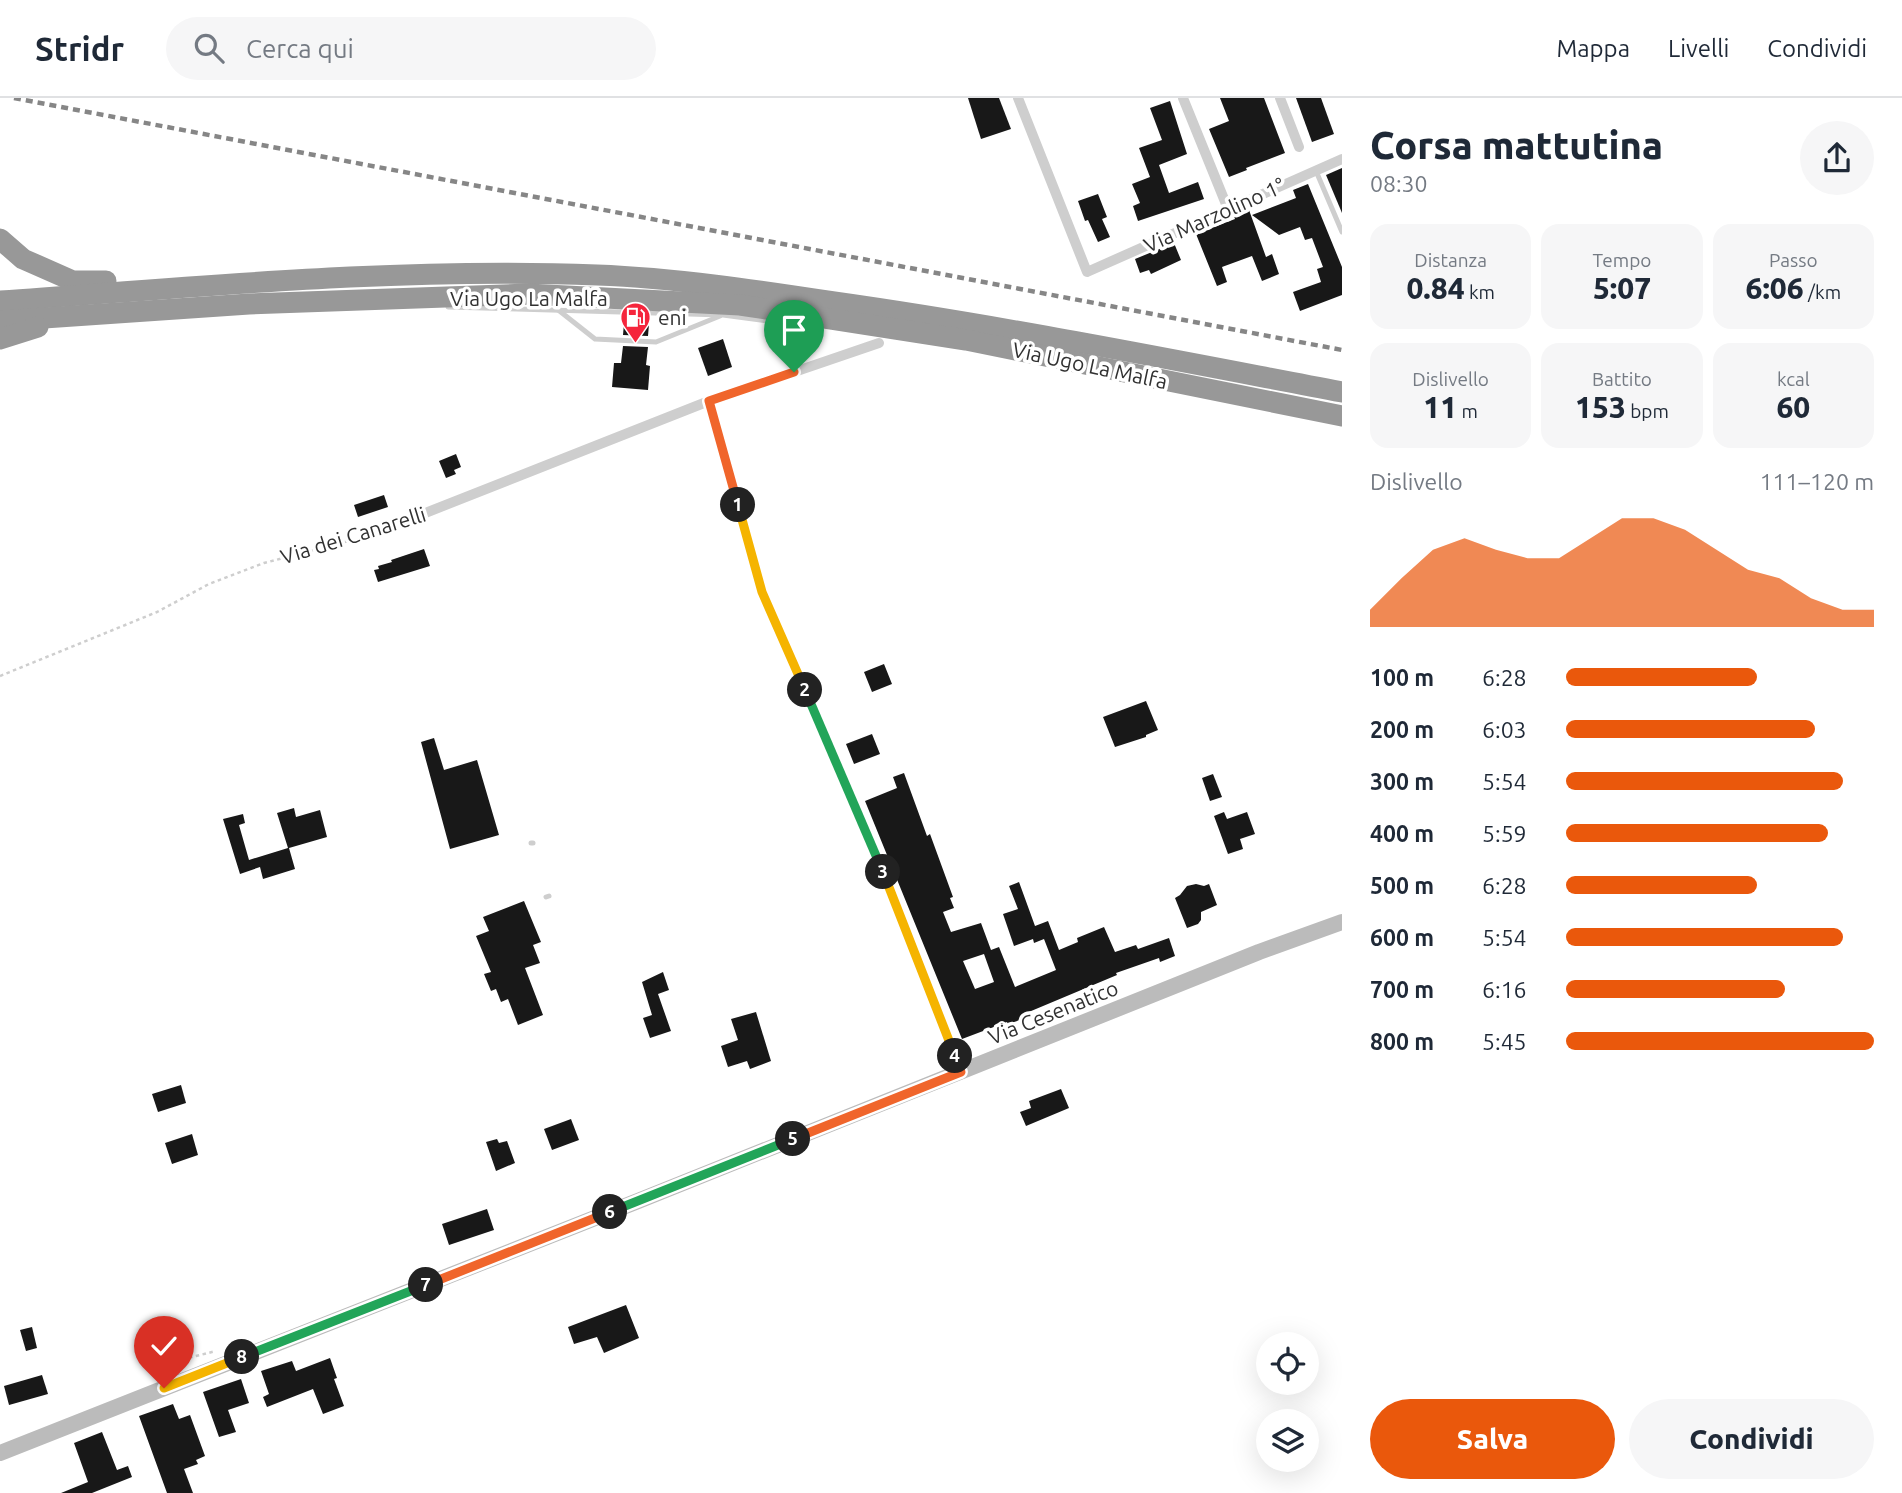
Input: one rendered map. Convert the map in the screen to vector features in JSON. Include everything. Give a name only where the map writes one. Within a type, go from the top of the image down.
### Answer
[{"type":"highway","points":[[0,239],[23,259],[73,281],[134,281],[248,273],[286,281]]},
{"type":"highway","name":"Via Ugo La Malfa","points":[[0,301],[286,281],[484,273],[599,275],[719,285],[964,320],[1342,392]]},
{"type":"highway","name":"Via Ugo La Malfa","points":[[0,321],[249,304],[528,294],[740,305],[876,334],[966,340],[1342,416]]},
{"type":"highway","points":[[0,339],[71,316]]},
{"type":"main road","name":"Via Cesenatico","points":[[0,1452],[1259,952],[1342,922]]},
{"type":"street","name":"Via Marzolino 1°","points":[[1018,98],[1087,272],[1342,159]]},
{"type":"street","points":[[1183,98],[1228,209]]},
{"type":"street","points":[[1280,98],[1298,148]]},
{"type":"street","name":"Via dei Canarelli","points":[[405,522],[876,334]]},
{"type":"street","points":[[709,401],[762,592],[889,887],[961,1072]]},
{"type":"lane","points":[[1316,171],[1342,232]]},
{"type":"lane","points":[[415,298],[434,307],[723,315],[814,327]]},
{"type":"lane","points":[[557,309],[595,339],[656,342],[723,315]]},
{"type":"lane","points":[[852,329],[876,334]]},
{"type":"path","name":"Via dei Canarelli","points":[[0,676],[157,612],[209,584],[264,563],[356,539],[405,522]]},
{"type":"building","points":[[968,98],[999,98],[1011,129],[981,139]]},
{"type":"building","points":[[1220,98],[1264,98],[1285,153],[1229,177],[1209,129],[1229,121]]},
{"type":"building","points":[[1296,98],[1321,98],[1334,134],[1312,142]]},
{"type":"building","points":[[1170,101],[1187,154],[1159,165],[1169,193],[1198,182],[1204,199],[1138,221],[1133,206],[1140,203],[1132,184],[1150,177],[1139,148],[1162,140],[1150,108]]},
{"type":"building","points":[[1342,168],[1342,213],[1326,175]]},
{"type":"building","points":[[1308,184],[1342,267],[1342,295],[1300,311],[1293,292],[1321,282],[1317,269],[1323,267],[1312,238],[1305,240],[1300,227],[1279,235],[1252,215],[1296,198],[1293,190]]},
{"type":"building","points":[[1098,194],[1107,217],[1102,219],[1110,237],[1098,242],[1088,220],[1085,221],[1078,201]]},
{"type":"building","points":[[1249,210],[1266,257],[1272,254],[1279,274],[1262,281],[1252,256],[1222,267],[1227,282],[1217,286],[1196,234],[1235,219],[1234,216]]},
{"type":"building","points":[[1174,243],[1181,260],[1151,274],[1149,270],[1140,273],[1135,259]]},
{"type":"building","points":[[624,323],[649,324],[648,336],[623,335]]},
{"type":"building","points":[[723,339],[732,367],[708,376],[698,348]]},
{"type":"building","points":[[623,346],[648,347],[648,390],[612,387],[614,363],[621,363]]},
{"type":"building","points":[[456,454],[461,467],[454,470],[456,474],[446,478],[439,461]]},
{"type":"building","points":[[384,495],[388,507],[358,517],[354,505]]},
{"type":"building","points":[[424,549],[430,566],[378,582],[374,570],[379,569],[378,566]]},
{"type":"building","points":[[884,664],[892,684],[872,692],[864,672]]},
{"type":"building","points":[[1146,701],[1158,730],[1115,747],[1103,717]]},
{"type":"building","points":[[872,734],[880,754],[854,764],[846,744]]},
{"type":"building","points":[[434,738],[444,770],[477,760],[499,835],[450,849],[421,742]]},
{"type":"building","points":[[904,773],[927,836],[930,834],[953,897],[950,898],[954,908],[943,912],[951,932],[981,923],[991,950],[999,947],[1015,987],[1056,970],[1044,939],[1034,943],[1033,939],[1014,946],[1003,914],[1018,909],[1009,886],[1019,882],[1035,926],[1048,921],[1059,950],[1078,942],[1077,938],[1104,927],[1115,952],[1136,945],[1138,949],[1169,938],[1175,956],[1160,962],[1159,958],[1116,973],[1117,975],[1024,1014],[1026,1018],[1008,1024],[1007,1022],[962,1039],[865,801],[897,788],[893,777]],"holes":[[[984,954],[994,982],[975,989],[963,961]]]},
{"type":"building","points":[[1213,774],[1222,797],[1210,801],[1202,778]]},
{"type":"building","points":[[294,808],[296,817],[320,810],[327,837],[289,848],[295,869],[263,879],[260,867],[240,874],[223,819],[243,814],[245,823],[239,825],[249,860],[288,848],[277,813]]},
{"type":"building","points":[[1224,812],[1227,819],[1247,812],[1255,834],[1240,839],[1243,849],[1228,854],[1214,816]]},
{"type":"building","points":[[1209,884],[1217,905],[1201,912],[1198,924],[1187,928],[1175,898],[1187,886]]},
{"type":"building","points":[[524,901],[541,942],[533,945],[540,963],[525,968],[543,1015],[518,1025],[508,999],[501,1002],[496,989],[491,991],[484,974],[491,972],[476,936],[489,931],[483,917]]},
{"type":"building","points":[[663,972],[669,990],[658,994],[671,1031],[650,1038],[643,1018],[652,1015],[642,982]]},
{"type":"building","points":[[756,1012],[771,1061],[750,1069],[747,1061],[728,1067],[721,1046],[738,1040],[731,1019]]},
{"type":"building","points":[[181,1085],[186,1103],[158,1112],[152,1094]]},
{"type":"building","points":[[1061,1089],[1069,1108],[1026,1126],[1020,1112],[1031,1108],[1029,1101]]},
{"type":"building","points":[[571,1119],[579,1140],[552,1150],[544,1129]]},
{"type":"building","points":[[192,1134],[198,1155],[172,1164],[165,1143]]},
{"type":"building","points":[[497,1139],[499,1143],[507,1141],[515,1163],[496,1171],[486,1142]]},
{"type":"building","points":[[487,1209],[494,1230],[449,1245],[442,1224]]},
{"type":"building","points":[[626,1305],[639,1338],[604,1353],[597,1337],[574,1344],[568,1327]]},
{"type":"building","points":[[32,1327],[37,1348],[26,1351],[20,1330]]},
{"type":"building","points":[[330,1358],[344,1406],[323,1414],[313,1389],[267,1407],[263,1397],[269,1394],[261,1371],[292,1361],[296,1371]]},
{"type":"building","points":[[42,1375],[48,1394],[9,1405],[4,1386]]},
{"type":"building","points":[[241,1379],[249,1403],[228,1410],[236,1432],[219,1437],[203,1392]]},
{"type":"building","points":[[173,1404],[179,1419],[190,1415],[205,1456],[196,1460],[198,1464],[184,1469],[193,1493],[167,1493],[139,1416]]},
{"type":"building","points":[[102,1432],[117,1470],[128,1466],[132,1477],[92,1493],[61,1493],[88,1482],[74,1443]]},
{"type":"railway","points":[[14,98],[1342,350]]},
{"type":"place","name":"eni","points":[[635,344]]},
{"type":"route","points":[[164,1388],[961,1072],[889,887],[762,592],[709,401],[794,372]]}]
